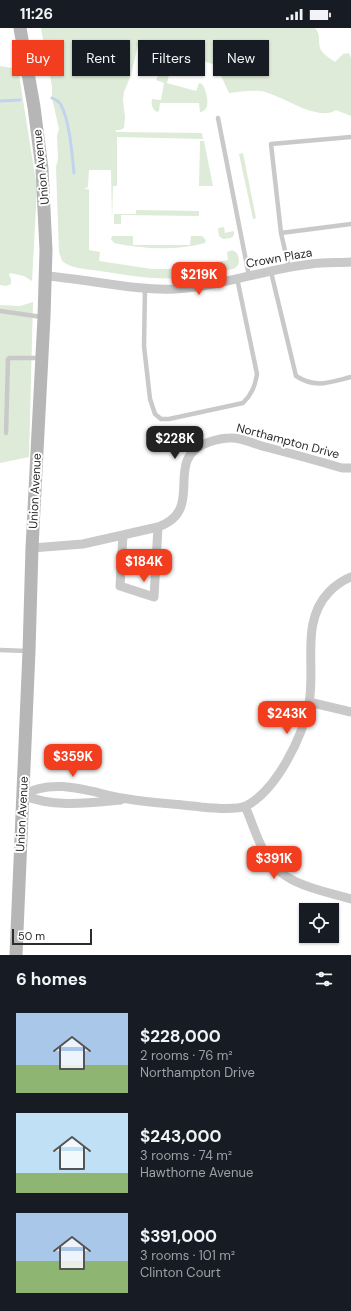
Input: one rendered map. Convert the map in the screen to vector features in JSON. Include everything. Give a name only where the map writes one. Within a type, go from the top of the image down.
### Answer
[{"type":"street","name":"Union Avenue","points":[[16,955],[32,548],[46,276],[46,227],[42,169],[34,107],[20,28]]},
{"type":"street","name":"Crown Plaza","points":[[46,276],[145,288],[178,288],[200,286],[310,264],[351,262]]},
{"type":"street","name":"Northampton Drive","points":[[32,548],[83,544],[158,528],[168,524],[175,518],[183,502],[184,467],[187,458],[192,451],[199,446],[215,440],[235,438],[342,468],[351,468]]},
{"type":"street","points":[[123,536],[120,586],[154,597],[158,528]]},
{"type":"street","points":[[23,795],[31,790],[46,786],[86,789],[128,799],[214,808],[245,806],[264,792],[273,782],[281,770],[300,732],[309,702],[312,628],[315,614],[321,601],[332,588],[343,580],[351,577]]},
{"type":"street","points":[[309,702],[351,712]]},
{"type":"street","points":[[23,795],[41,801],[81,803],[128,799]]},
{"type":"street","points":[[245,806],[266,855],[274,866],[285,876],[296,882],[351,899]]},
{"type":"lane","points":[[218,118],[249,276]]},
{"type":"lane","points":[[289,268],[281,233],[271,144],[351,138]]},
{"type":"lane","points":[[281,233],[351,224]]},
{"type":"lane","points":[[271,272],[296,376],[305,382],[319,385],[351,377]]},
{"type":"lane","points":[[145,288],[144,346],[150,399],[155,414],[161,419],[243,403],[250,396],[254,388],[257,374],[237,278]]},
{"type":"lane","points":[[0,311],[44,318]]},
{"type":"lane","points":[[6,433],[8,360],[9,358],[42,358]]},
{"type":"lane","points":[[0,650],[29,651]]},
{"type":"green space","points":[[41,28],[315,28],[319,35],[320,48],[322,52],[335,62],[343,54],[349,53],[351,58],[351,116],[336,110],[328,113],[319,113],[260,91],[229,93],[221,76],[269,76],[269,40],[213,40],[213,64],[205,62],[205,40],[138,40],[131,75],[124,92],[124,128],[115,130],[117,132],[202,133],[203,139],[117,137],[117,186],[113,186],[112,221],[111,170],[89,170],[88,186],[87,188],[83,189],[89,189],[89,250],[100,252],[99,261],[152,269],[189,267],[228,260],[227,252],[232,250],[237,253],[239,262],[233,269],[179,278],[139,277],[75,267],[62,261],[59,252],[56,167],[58,159],[57,136],[59,129],[52,98],[50,76],[64,76],[64,40],[43,40]]},
{"type":"green space","points":[[0,66],[12,68],[12,76],[19,76],[37,188],[32,281],[24,276],[10,273],[11,284],[6,286],[0,285]]},
{"type":"green space","points":[[158,76],[169,76],[167,83],[196,91],[199,83],[202,84],[207,96],[206,108],[204,111],[200,112],[199,103],[160,103],[159,111],[155,111],[152,107],[152,99],[161,100],[164,83],[156,80]]},
{"type":"green space","points":[[200,141],[204,141],[213,186],[199,186]]},
{"type":"green space","points":[[243,153],[256,218],[253,219],[239,154]]},
{"type":"green space","points":[[136,210],[199,211],[199,216],[121,215],[121,224],[114,224],[114,214],[136,214]]},
{"type":"green space","points":[[224,227],[225,233],[234,232],[234,235],[231,238],[223,239],[219,236],[218,228]]},
{"type":"green space","points":[[112,236],[133,236],[133,245],[190,245],[191,236],[202,236],[206,240],[205,243],[194,246],[159,248],[136,247],[114,243],[111,239]]},
{"type":"green space","points":[[33,302],[29,457],[0,463],[0,305],[20,306]]},
{"type":"waterway","points":[[52,98],[60,104],[67,120],[74,173]]},
{"type":"waterway","points":[[0,101],[20,100]]}]
